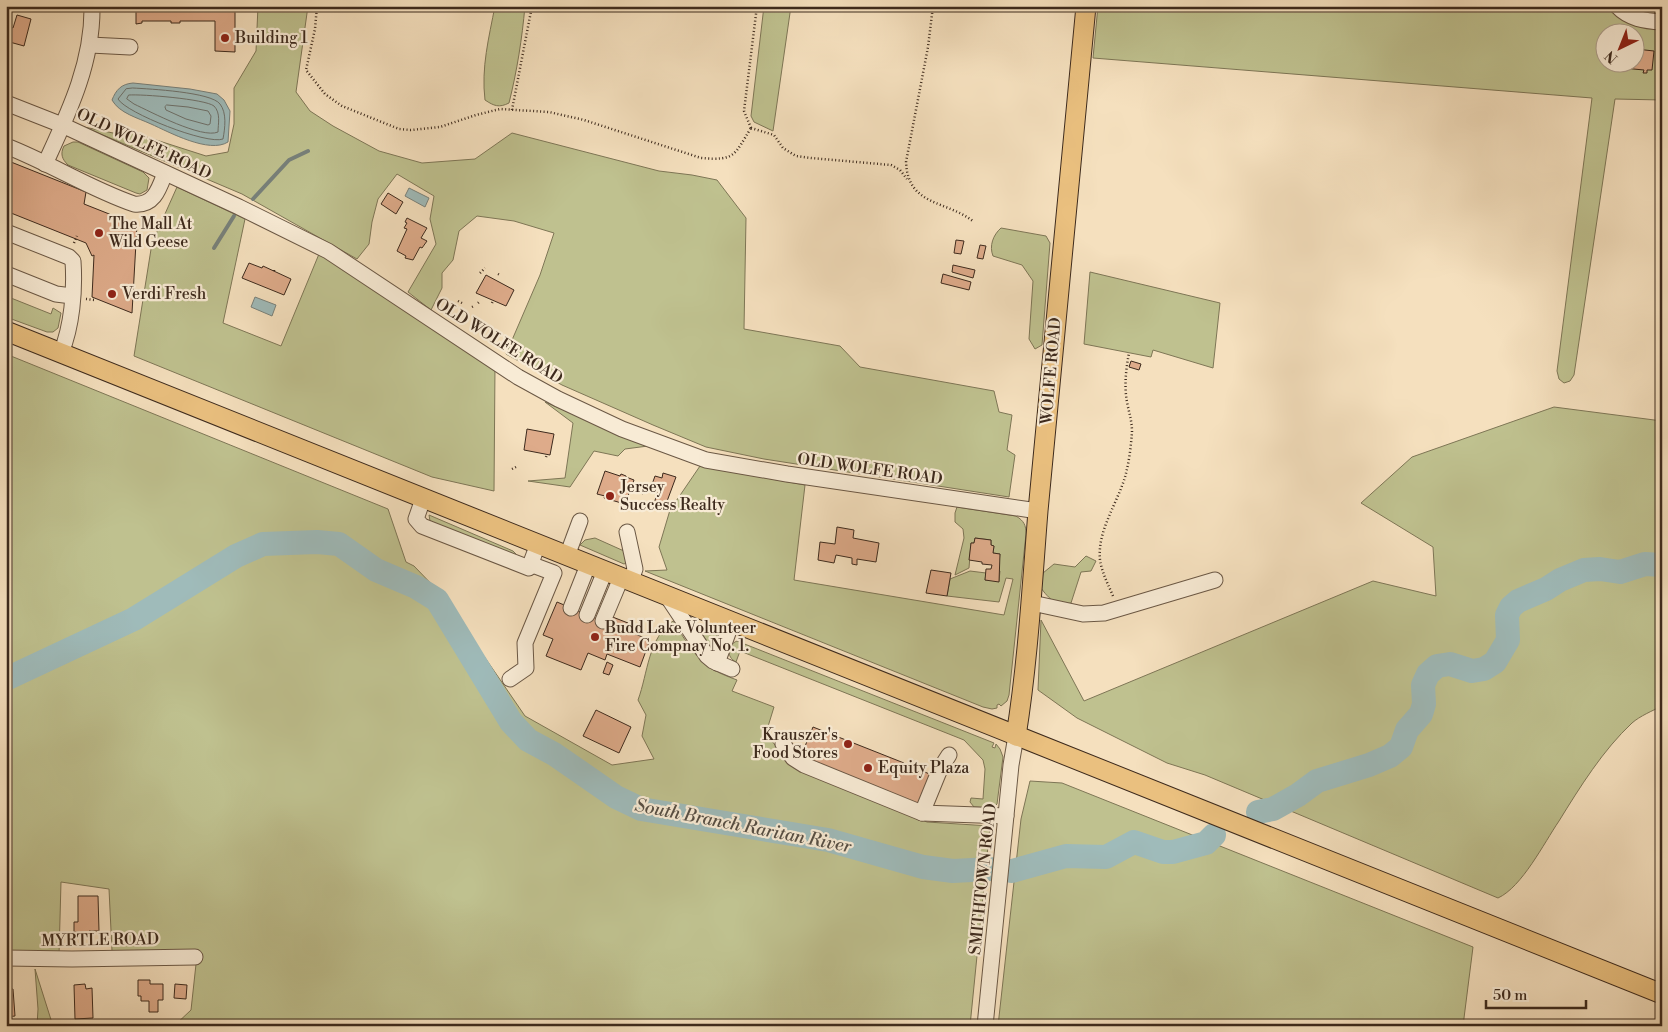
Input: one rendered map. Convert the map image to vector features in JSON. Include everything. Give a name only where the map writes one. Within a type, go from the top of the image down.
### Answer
[{"type":"main road","name":"WOLFE ROAD","points":[[1016,736],[1023,692],[1032,603],[1038,512],[1086,6]]},
{"type":"main road","points":[[6,331],[1662,994]]},
{"type":"street","points":[[45,164],[84,71],[90,44],[92,6]]},
{"type":"street","points":[[1617,6],[1627,15],[1635,18],[1662,22]]},
{"type":"street","points":[[90,44],[130,47]]},
{"type":"street","name":"OLD WOLFE ROAD","points":[[6,103],[62,125],[264,219],[328,252],[518,377],[558,399],[622,429],[706,460],[1038,512]]},
{"type":"street","points":[[6,146],[138,205],[146,203],[155,195],[165,173]]},
{"type":"street","points":[[6,232],[71,258],[74,264],[68,332],[61,353]]},
{"type":"street","points":[[6,274],[56,294],[72,296]]},
{"type":"street","points":[[423,498],[416,519],[422,526],[529,568],[538,544]]},
{"type":"street","points":[[580,522],[601,570],[595,618]]},
{"type":"street","points":[[568,607],[601,570],[635,569],[627,532]]},
{"type":"street","points":[[510,679],[526,668],[525,643],[554,573],[530,564]]},
{"type":"street","points":[[1032,603],[1082,614],[1104,613],[1215,580]]},
{"type":"street","points":[[667,596],[707,656],[717,663],[732,669]]},
{"type":"street","points":[[717,663],[732,622]]},
{"type":"street","name":"SMITHTOWN ROAD","points":[[985,1026],[1011,766],[1016,736]]},
{"type":"street","points":[[784,740],[783,744],[793,758],[804,765],[922,813],[1006,816]]},
{"type":"street","points":[[922,813],[940,769],[949,755]]},
{"type":"street","name":"MYRTLE ROAD","points":[[6,958],[195,957]]},
{"type":"path","points":[[317,6],[315,29],[306,70],[324,94],[342,106],[388,125],[411,130],[440,127],[500,109],[549,112],[584,120],[701,158],[720,159],[727,158],[735,153],[751,128]]},
{"type":"path","points":[[512,110],[532,6]]},
{"type":"path","points":[[751,128],[744,110],[757,6]]},
{"type":"path","points":[[909,182],[906,162],[928,47],[933,6]]},
{"type":"path","points":[[751,128],[774,135],[783,148],[796,156],[891,165],[900,170],[917,192],[930,201],[966,215],[974,222]]},
{"type":"path","points":[[480,273],[485,268]]},
{"type":"path","points":[[458,301],[462,303]]},
{"type":"path","points":[[1119,609],[1102,572],[1100,546],[1125,477],[1132,433],[1125,384],[1129,353]]},
{"type":"path","points":[[512,469],[516,467]]},
{"type":"green space","points":[[258,6],[308,6],[296,92],[310,111],[379,151],[422,163],[475,159],[512,133],[659,171],[717,180],[746,218],[744,329],[840,346],[860,367],[994,391],[999,412],[1012,415],[1007,450],[1015,455],[1009,497],[764,459],[706,447],[562,385],[506,354],[540,275],[554,233],[514,221],[477,216],[459,231],[453,260],[442,273],[442,288],[431,310],[408,292],[436,244],[430,219],[434,196],[397,174],[378,199],[369,244],[357,259],[242,194],[84,127],[113,133],[125,130],[206,156],[228,152],[234,124],[234,88],[256,51]]},
{"type":"green space","points":[[495,6],[525,6],[519,55],[509,103],[499,106],[485,100],[484,88],[486,53]]},
{"type":"green space","points":[[764,6],[791,6],[773,131],[754,122],[751,116]]},
{"type":"green space","points":[[1098,6],[1662,6],[1662,100],[1615,99],[1574,375],[1570,381],[1564,383],[1559,379],[1557,371],[1592,98],[1093,58]]},
{"type":"green space","points":[[78,142],[143,172],[149,178],[147,190],[140,194],[136,193],[68,165],[63,158],[62,152],[64,146]]},
{"type":"green space","points":[[177,187],[245,219],[223,323],[281,346],[319,254],[495,366],[494,491],[432,477],[134,356],[152,243]]},
{"type":"green space","points":[[1001,228],[1046,236],[1050,243],[1042,345],[1035,349],[1029,339],[1033,281],[1022,265],[993,256],[991,248],[993,241]]},
{"type":"green space","points":[[1090,272],[1220,303],[1213,368],[1153,350],[1151,357],[1084,344]]},
{"type":"green space","points":[[6,296],[51,314],[53,308],[61,313],[58,328],[53,332],[47,332],[6,317]]},
{"type":"green space","points":[[6,354],[388,509],[406,562],[414,566],[442,595],[525,716],[612,765],[654,759],[642,736],[646,715],[638,700],[654,646],[658,637],[673,621],[702,661],[714,670],[737,680],[732,691],[774,707],[766,733],[789,764],[927,822],[990,826],[970,1026],[174,1026],[191,1010],[197,955],[112,951],[109,889],[61,882],[59,955],[6,956]]},
{"type":"green space","points":[[545,402],[648,446],[625,449],[618,456],[594,451],[570,487],[528,481],[565,478],[573,423]]},
{"type":"green space","points":[[1554,407],[1662,421],[1662,706],[1635,720],[1611,745],[1584,782],[1524,875],[1498,898],[1205,775],[1167,763],[1077,718],[1038,690],[1041,620],[1084,701],[1373,581],[1436,596],[1433,547],[1361,503],[1412,457]]},
{"type":"green space","points":[[700,466],[805,485],[794,580],[1004,615],[1013,579],[1006,578],[999,602],[947,596],[950,579],[970,571],[986,573],[985,580],[999,581],[1000,571],[998,570],[1000,554],[993,553],[994,546],[991,545],[991,540],[975,538],[974,543],[971,543],[969,568],[955,575],[964,538],[963,529],[955,522],[955,513],[957,507],[1019,518],[1026,528],[1026,534],[1007,701],[1001,706],[997,705],[997,708],[983,707],[645,571],[667,570],[659,547],[670,510]]},
{"type":"green space","points":[[429,515],[513,551],[516,554],[514,557],[435,527],[430,521]]},
{"type":"green space","points":[[595,538],[624,551],[626,563],[624,564],[580,545],[585,540]]},
{"type":"green space","points":[[1086,556],[1096,561],[1091,571],[1081,572],[1071,603],[1061,603],[1050,598],[1041,588],[1043,573],[1054,564],[1075,567]]},
{"type":"green space","points":[[700,627],[717,635],[718,639],[713,650],[698,628]]},
{"type":"green space","points":[[737,641],[994,743],[992,747],[995,748],[996,744],[1003,757],[997,804],[993,808],[974,807],[970,802],[971,798],[983,799],[985,769],[983,760],[964,740],[740,651],[736,662],[729,654],[729,651],[731,645]]},
{"type":"green space","points":[[1030,781],[1062,783],[1473,947],[1463,1026],[998,1026],[1021,819]]},
{"type":"green space","points":[[35,969],[53,1026],[37,1026],[38,1009]]},
{"type":"water","points":[[133,83],[217,94],[224,100],[230,111],[228,142],[220,145],[200,144],[124,112],[112,100],[120,88]]},
{"type":"water","points":[[409,188],[429,198],[425,207],[405,196]]},
{"type":"water","points":[[255,297],[276,305],[272,316],[251,307]]},
{"type":"building","name":"Building 1","points":[[136,6],[215,6],[215,11],[235,11],[235,52],[215,51],[215,21],[180,21],[180,23],[171,23],[171,21],[142,21],[142,23],[136,24]]},
{"type":"building","points":[[17,15],[31,19],[24,46],[6,41],[6,25],[13,28]]},
{"type":"building","points":[[1646,50],[1654,51],[1652,70],[1647,70],[1647,73],[1643,73],[1646,72]]},
{"type":"building","name":"The Mall At Wild Geese","points":[[6,160],[86,192],[84,204],[137,225],[132,313],[92,297],[94,255],[92,256],[86,243],[6,211]]},
{"type":"building","points":[[388,193],[403,202],[396,214],[381,204]]},
{"type":"building","points":[[407,218],[427,228],[421,238],[427,241],[422,248],[420,247],[413,260],[405,258],[406,256],[397,251],[407,229],[404,228]]},
{"type":"building","points":[[956,240],[964,241],[961,254],[954,253]]},
{"type":"building","points":[[980,245],[986,246],[983,259],[977,258]]},
{"type":"building","points":[[249,263],[262,268],[263,266],[291,279],[284,295],[242,278]]},
{"type":"building","points":[[953,265],[975,270],[973,278],[952,272]]},
{"type":"building","points":[[943,274],[971,282],[969,290],[941,283]]},
{"type":"building","points":[[486,275],[514,290],[506,306],[476,293]]},
{"type":"building","points":[[1131,361],[1141,364],[1139,370],[1129,367]]},
{"type":"building","points":[[527,429],[554,434],[550,455],[524,450]]},
{"type":"building","points":[[605,471],[620,476],[621,474],[634,480],[625,504],[597,494]]},
{"type":"building","points":[[663,473],[676,477],[666,504],[662,502],[660,507],[654,505],[657,492],[650,490],[655,476],[662,478]]},
{"type":"building","points":[[640,485],[646,487],[643,494],[638,492]]},
{"type":"building","points":[[837,527],[854,530],[853,538],[879,543],[876,562],[857,559],[857,565],[852,564],[852,558],[836,555],[834,563],[818,560],[820,542],[835,544]]},
{"type":"building","points":[[975,538],[991,540],[991,545],[994,546],[993,553],[1000,554],[999,582],[985,580],[986,569],[991,569],[992,565],[969,560],[971,543],[974,543]]},
{"type":"building","points":[[931,570],[951,573],[947,596],[926,593]]},
{"type":"building","name":"Budd Lake Volunteer Fire Compnay No. 1.","points":[[557,602],[607,623],[610,616],[628,623],[625,630],[650,640],[640,667],[607,654],[605,660],[588,653],[581,670],[546,656],[553,639],[543,635]]},
{"type":"building","points":[[607,662],[613,665],[609,675],[603,673]]},
{"type":"building","points":[[596,710],[631,727],[619,753],[583,736]]},
{"type":"building","name":"Equity Plaza","points":[[813,727],[904,763],[910,771],[911,766],[934,776],[920,807],[801,756],[799,754],[801,750],[803,751]]},
{"type":"building","points":[[78,896],[98,896],[99,931],[89,931],[89,933],[74,932],[74,922],[78,922]]},
{"type":"building","points":[[138,980],[150,980],[150,984],[163,984],[163,1000],[158,1000],[158,1012],[149,1012],[149,1001],[141,1001],[141,996],[138,996]]},
{"type":"building","points":[[85,984],[86,989],[92,988],[93,1018],[75,1019],[74,985]]},
{"type":"building","points":[[175,984],[187,985],[186,999],[174,998]]},
{"type":"building","points":[[6,989],[13,989],[15,1016],[6,1017]]},
{"type":"waterway","points":[[253,199],[289,160],[308,151]]},
{"type":"waterway","points":[[214,248],[234,216]]},
{"type":"waterway","name":"South Branch Raritan River","points":[[6,679],[134,619],[236,556],[263,544],[317,542],[339,544],[376,570],[416,587],[437,600],[511,722],[528,740],[554,754],[616,797],[641,809],[828,840],[923,867],[953,871],[991,869]]},
{"type":"waterway","name":"South Branch Raritan River","points":[[1258,812],[1273,809],[1298,795],[1317,781],[1369,765],[1390,756],[1401,747],[1407,730],[1421,714],[1424,704],[1423,685],[1428,674],[1437,666],[1450,664],[1472,671],[1484,669],[1495,662],[1508,640],[1507,615],[1511,607],[1518,601],[1584,570],[1600,569],[1620,572],[1645,564],[1662,565]]},
{"type":"waterway","name":"South Branch Raritan River","points":[[1012,871],[1066,856],[1106,857],[1134,842],[1163,852],[1173,852],[1206,843],[1214,835]]},
{"type":"place","name":"Building 1","points":[[225,38]]},
{"type":"place","name":"The Mall At Wild Geese","points":[[99,233]]},
{"type":"place","name":"Verdi Fresh","points":[[112,294]]},
{"type":"place","name":"Jersey Success Realty","points":[[610,496]]},
{"type":"place","name":"Budd Lake Volunteer Fire Compnay No. 1.","points":[[595,637]]},
{"type":"place","name":"Krauszer's Food Stores","points":[[848,744]]},
{"type":"place","name":"Equity Plaza","points":[[868,768]]}]
